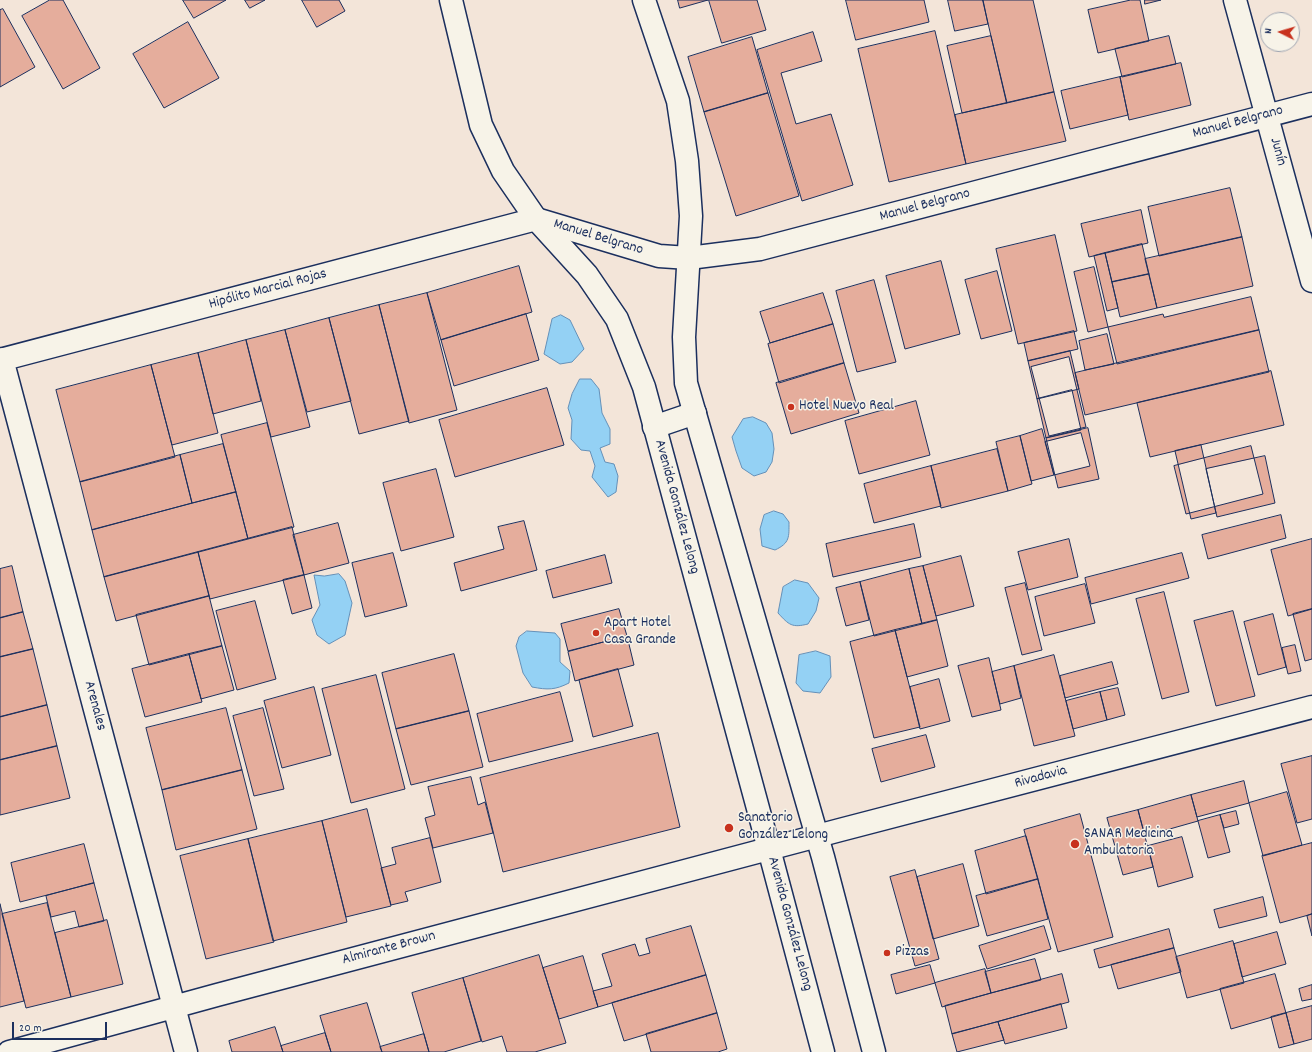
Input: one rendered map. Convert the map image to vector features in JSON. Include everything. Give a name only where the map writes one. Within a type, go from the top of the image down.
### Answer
[{"type":"street","name":"Avenida González Lelong","points":[[451,0],[481,125],[503,171],[536,220],[587,275],[617,319],[644,388],[823,1052]]},
{"type":"street","points":[[644,0],[678,101],[687,161],[691,216],[684,337],[686,383],[817,836],[874,1052]]},
{"type":"street","name":"Junín","points":[[1235,0],[1312,281]]},
{"type":"street","name":"Manuel Belgrano","points":[[536,220],[659,256],[689,258],[760,249],[1312,104]]},
{"type":"street","name":"Hipólito Marcial Rojas","points":[[1,360],[536,220]]},
{"type":"street","name":"Arenales","points":[[1,360],[186,1052]]},
{"type":"street","points":[[654,427],[694,413]]},
{"type":"street","name":"Rivadavia","points":[[769,849],[1312,707]]},
{"type":"street","name":"Almirante Brown","points":[[9,1052],[175,1008],[217,995],[769,849]]},
{"type":"water","points":[[561,315],[570,320],[584,349],[572,362],[560,364],[544,354],[552,319]]},
{"type":"water","points":[[580,379],[591,379],[599,389],[602,413],[610,429],[610,444],[600,448],[605,462],[614,464],[618,476],[616,492],[608,497],[592,477],[595,466],[590,451],[581,450],[571,439],[572,420],[568,408],[572,394]]},
{"type":"water","points":[[753,417],[766,423],[772,433],[774,449],[772,462],[766,472],[754,476],[742,468],[732,437],[743,419]]},
{"type":"water","points":[[774,511],[783,514],[789,522],[788,539],[784,545],[775,550],[762,546],[760,529],[764,515]]},
{"type":"water","points":[[339,574],[345,581],[352,603],[345,635],[329,644],[317,635],[312,620],[320,605],[314,575],[324,576]]},
{"type":"water","points":[[795,580],[808,583],[819,598],[816,611],[808,624],[798,626],[788,623],[778,613],[783,587]]},
{"type":"water","points":[[527,631],[555,633],[560,639],[560,662],[570,671],[569,683],[551,689],[532,687],[523,673],[516,646],[519,637]]},
{"type":"water","points":[[816,651],[830,656],[831,677],[820,693],[803,691],[796,683],[799,655]]},
{"type":"building","points":[[50,0],[63,0],[100,68],[63,89],[22,16]]},
{"type":"building","points":[[183,0],[226,0],[194,18]]},
{"type":"building","points":[[245,0],[265,0],[250,8]]},
{"type":"building","points":[[302,0],[339,0],[345,11],[317,27]]},
{"type":"building","points":[[678,0],[708,0],[680,8]]},
{"type":"building","points":[[709,0],[757,0],[766,30],[722,43]]},
{"type":"building","points":[[846,0],[924,0],[929,22],[856,40]]},
{"type":"building","points":[[948,0],[983,0],[988,24],[955,31]]},
{"type":"building","points":[[983,0],[1033,0],[1054,92],[1007,103]]},
{"type":"building","points":[[1131,0],[1140,0],[1149,41],[1098,53],[1088,10]]},
{"type":"building","points":[[1145,0],[1161,0],[1145,4]]},
{"type":"building","points":[[3,9],[35,67],[0,87],[0,10]]},
{"type":"building","points":[[188,22],[219,78],[164,108],[133,54]]},
{"type":"building","points":[[935,31],[966,164],[889,182],[858,49]]},
{"type":"building","points":[[813,32],[822,61],[781,73],[796,124],[831,114],[853,185],[802,201],[757,50]]},
{"type":"building","points":[[991,36],[1007,103],[962,113],[947,46]]},
{"type":"building","points":[[1169,36],[1176,64],[1122,77],[1115,49]]},
{"type":"building","points":[[752,37],[768,93],[704,112],[688,57]]},
{"type":"building","points":[[1181,63],[1191,105],[1129,120],[1120,77]]},
{"type":"building","points":[[1120,77],[1128,115],[1070,129],[1061,91]]},
{"type":"building","points":[[1054,92],[1066,141],[966,164],[955,115]]},
{"type":"building","points":[[768,93],[799,196],[736,216],[704,112]]},
{"type":"building","points":[[1230,188],[1242,237],[1159,256],[1148,207]]},
{"type":"building","points":[[1141,210],[1148,243],[1089,257],[1081,224]]},
{"type":"building","points":[[1055,235],[1077,331],[1018,344],[996,249]]},
{"type":"building","points":[[1242,237],[1253,286],[1157,308],[1145,259]]},
{"type":"building","points":[[1142,244],[1149,274],[1112,282],[1105,253]]},
{"type":"building","points":[[1105,253],[1118,308],[1107,311],[1094,256]]},
{"type":"building","points":[[941,261],[960,334],[905,349],[886,276]]},
{"type":"building","points":[[519,266],[532,312],[441,340],[427,293]]},
{"type":"building","points":[[1094,267],[1108,327],[1088,332],[1074,272]]},
{"type":"building","points":[[997,271],[1012,331],[981,339],[965,280]]},
{"type":"building","points":[[1149,274],[1157,308],[1120,317],[1112,282]]},
{"type":"building","points":[[874,280],[896,362],[857,372],[836,291]]},
{"type":"building","points":[[427,293],[457,410],[409,423],[379,305]]},
{"type":"building","points":[[823,293],[833,324],[770,343],[760,312]]},
{"type":"building","points":[[1251,297],[1259,330],[1117,364],[1108,327],[1163,314],[1164,317]]},
{"type":"building","points":[[379,305],[409,421],[359,434],[329,318]]},
{"type":"building","points":[[526,314],[539,360],[454,386],[441,340]]},
{"type":"building","points":[[329,318],[351,401],[307,412],[285,330]]},
{"type":"building","points":[[833,324],[844,363],[779,383],[768,344]]},
{"type":"building","points":[[285,330],[310,427],[271,437],[246,340]]},
{"type":"building","points":[[1259,330],[1269,372],[1085,415],[1075,373]]},
{"type":"building","points":[[1074,331],[1078,349],[1028,361],[1024,343]]},
{"type":"building","points":[[1107,334],[1114,364],[1085,370],[1079,341]]},
{"type":"building","points":[[246,340],[261,401],[213,414],[198,353]]},
{"type":"building","points":[[1070,351],[1079,389],[1037,399],[1028,361]]},
{"type":"building","points":[[198,353],[218,433],[172,445],[151,365]]},
{"type":"building","points":[[1069,357],[1086,427],[1049,436],[1031,367]]},
{"type":"building","points":[[844,363],[859,413],[791,434],[776,383]]},
{"type":"building","points":[[151,365],[175,457],[80,482],[56,390]]},
{"type":"building","points":[[1271,371],[1284,425],[1150,457],[1137,403]]},
{"type":"building","points":[[547,388],[564,445],[455,477],[439,420]]},
{"type":"building","points":[[1072,390],[1081,430],[1046,438],[1037,399]]},
{"type":"building","points":[[916,401],[930,455],[859,474],[845,421]]},
{"type":"building","points":[[267,423],[294,527],[248,539],[221,435]]},
{"type":"building","points":[[1088,428],[1099,479],[1058,488],[1046,438]]},
{"type":"building","points":[[1042,429],[1054,475],[1031,481],[1020,436]]},
{"type":"building","points":[[1081,433],[1090,466],[1054,475],[1045,442]]},
{"type":"building","points":[[1020,436],[1032,484],[1008,491],[996,442]]},
{"type":"building","points":[[223,444],[236,492],[192,503],[180,455]]},
{"type":"building","points":[[1201,445],[1216,513],[1191,519],[1175,451]]},
{"type":"building","points":[[1251,446],[1263,494],[1186,514],[1174,466]]},
{"type":"building","points":[[997,449],[1008,491],[941,508],[931,466]]},
{"type":"building","points":[[180,455],[192,503],[92,530],[80,482]]},
{"type":"building","points":[[1265,456],[1275,503],[1217,517],[1206,469]]},
{"type":"building","points":[[931,466],[941,506],[874,523],[864,484]]},
{"type":"building","points":[[436,469],[454,537],[401,551],[383,483]]},
{"type":"building","points":[[236,492],[248,539],[104,577],[92,530]]},
{"type":"building","points":[[1281,515],[1286,538],[1208,559],[1202,535]]},
{"type":"building","points":[[524,521],[537,570],[461,591],[454,563],[504,549],[498,527]]},
{"type":"building","points":[[338,523],[349,563],[304,575],[293,535]]},
{"type":"building","points":[[914,524],[921,557],[833,577],[826,544]]},
{"type":"building","points":[[292,527],[304,575],[210,599],[198,552]]},
{"type":"building","points":[[1069,539],[1078,577],[1028,590],[1018,552]]},
{"type":"building","points":[[1312,539],[1312,609],[1288,616],[1271,550]]},
{"type":"building","points":[[198,552],[209,596],[116,621],[104,577]]},
{"type":"building","points":[[393,553],[407,606],[365,617],[352,563]]},
{"type":"building","points":[[1182,553],[1189,578],[1091,604],[1085,578]]},
{"type":"building","points":[[605,555],[612,583],[553,598],[546,571]]},
{"type":"building","points":[[961,556],[974,606],[936,616],[923,566]]},
{"type":"building","points":[[12,566],[23,612],[0,618],[0,569]]},
{"type":"building","points":[[923,566],[937,620],[922,624],[909,569]]},
{"type":"building","points":[[909,569],[922,624],[874,636],[860,582]]},
{"type":"building","points":[[304,575],[312,608],[292,614],[283,580]]},
{"type":"building","points":[[860,582],[869,620],[846,626],[836,588]]},
{"type":"building","points":[[1025,583],[1042,650],[1022,655],[1005,588]]},
{"type":"building","points":[[1085,584],[1095,623],[1044,636],[1035,597]]},
{"type":"building","points":[[1164,592],[1189,692],[1162,699],[1136,599]]},
{"type":"building","points":[[209,596],[222,646],[149,665],[136,615]]},
{"type":"building","points":[[255,601],[276,679],[237,690],[216,611]]},
{"type":"building","points":[[619,609],[627,636],[568,651],[561,624]]},
{"type":"building","points":[[1312,609],[1312,659],[1305,661],[1293,614]]},
{"type":"building","points":[[1233,611],[1255,696],[1216,706],[1194,621]]},
{"type":"building","points":[[23,612],[33,649],[0,657],[0,618]]},
{"type":"building","points":[[1273,614],[1286,667],[1258,675],[1244,622]]},
{"type":"building","points":[[937,620],[948,666],[907,677],[895,630]]},
{"type":"building","points":[[895,630],[920,727],[874,738],[850,642]]},
{"type":"building","points":[[627,636],[634,665],[575,681],[568,652]]},
{"type":"building","points":[[1295,645],[1301,671],[1288,674],[1282,648]]},
{"type":"building","points":[[222,646],[234,690],[201,699],[189,654]]},
{"type":"building","points":[[33,649],[47,705],[0,717],[0,657]]},
{"type":"building","points":[[189,654],[202,702],[145,717],[132,669]]},
{"type":"building","points":[[454,654],[469,711],[396,729],[382,673]]},
{"type":"building","points":[[1054,655],[1075,736],[1034,746],[1014,666]]},
{"type":"building","points":[[989,658],[1001,710],[972,717],[958,666]]},
{"type":"building","points":[[1112,662],[1118,684],[1065,698],[1060,676]]},
{"type":"building","points":[[1014,666],[1021,698],[1000,704],[992,672]]},
{"type":"building","points":[[618,669],[633,726],[593,737],[579,680]]},
{"type":"building","points":[[376,675],[405,789],[351,803],[322,689]]},
{"type":"building","points":[[939,679],[950,721],[920,729],[910,687]]},
{"type":"building","points":[[314,687],[331,755],[282,768],[264,701]]},
{"type":"building","points":[[1118,688],[1125,715],[1107,720],[1100,692]]},
{"type":"building","points":[[560,692],[573,741],[489,762],[477,714]]},
{"type":"building","points":[[1100,692],[1107,720],[1073,729],[1066,701]]},
{"type":"building","points":[[47,705],[57,746],[0,760],[0,717]]},
{"type":"building","points":[[226,708],[242,770],[162,790],[146,728]]},
{"type":"building","points":[[263,708],[284,789],[254,796],[233,716]]},
{"type":"building","points":[[469,711],[483,767],[411,785],[396,729]]},
{"type":"building","points":[[658,733],[680,827],[503,872],[480,778]]},
{"type":"building","points":[[926,735],[935,767],[881,782],[872,749]]},
{"type":"building","points":[[57,746],[70,798],[0,815],[0,760]]},
{"type":"building","points":[[1312,756],[1312,819],[1297,823],[1281,764]]},
{"type":"building","points":[[242,770],[257,829],[176,850],[162,790]]},
{"type":"building","points":[[471,777],[478,805],[485,802],[493,833],[433,848],[425,818],[435,815],[428,787]]},
{"type":"building","points":[[1244,781],[1249,803],[1197,817],[1191,795]]},
{"type":"building","points":[[1287,792],[1302,845],[1263,856],[1249,803]]},
{"type":"building","points":[[1191,795],[1198,821],[1145,836],[1138,810]]},
{"type":"building","points":[[367,809],[391,906],[346,917],[322,821]]},
{"type":"building","points":[[1138,810],[1153,867],[1123,875],[1107,818]]},
{"type":"building","points":[[1236,811],[1239,824],[1224,828],[1220,815]]},
{"type":"building","points":[[1080,814],[1113,937],[1058,952],[1024,830]]},
{"type":"building","points":[[1220,815],[1230,852],[1208,858],[1198,821]]},
{"type":"building","points":[[322,821],[347,922],[273,941],[248,839]]},
{"type":"building","points":[[1026,836],[1038,879],[986,894],[975,851]]},
{"type":"building","points":[[1182,837],[1193,877],[1158,887],[1148,846]]},
{"type":"building","points":[[430,838],[441,882],[405,892],[408,901],[391,905],[381,868],[396,864],[392,848]]},
{"type":"building","points":[[248,839],[274,942],[206,959],[180,856]]},
{"type":"building","points":[[1312,843],[1312,914],[1280,923],[1262,856]]},
{"type":"building","points":[[84,844],[94,883],[20,902],[11,863]]},
{"type":"building","points":[[963,864],[979,926],[933,939],[917,877]]},
{"type":"building","points":[[915,870],[939,959],[915,966],[890,877]]},
{"type":"building","points":[[1038,879],[1048,919],[987,936],[976,896]]},
{"type":"building","points":[[94,883],[104,921],[79,927],[75,911],[51,917],[46,896]]},
{"type":"building","points":[[1263,897],[1267,916],[1219,928],[1214,910]]},
{"type":"building","points":[[47,903],[71,997],[26,1008],[2,914]]},
{"type":"building","points":[[0,904],[24,1001],[0,1007]]},
{"type":"building","points":[[1312,914],[1312,936],[1307,916]]},
{"type":"building","points":[[107,920],[123,984],[71,997],[55,933]]},
{"type":"building","points":[[691,926],[706,975],[598,1007],[593,991],[612,986],[602,954],[635,944],[639,956],[650,953],[646,939]]},
{"type":"building","points":[[1044,926],[1051,949],[987,969],[979,946]]},
{"type":"building","points":[[1169,929],[1174,948],[1099,968],[1094,950]]},
{"type":"building","points":[[1277,932],[1286,964],[1242,977],[1234,944]]},
{"type":"building","points":[[1233,941],[1244,983],[1187,998],[1176,957]]},
{"type":"building","points":[[1174,948],[1181,972],[1118,989],[1111,965]]},
{"type":"building","points":[[539,955],[566,1043],[535,1052],[507,1052],[502,1036],[482,1042],[463,978]]},
{"type":"building","points":[[583,956],[598,1007],[559,1019],[543,968]]},
{"type":"building","points":[[1035,959],[1041,980],[991,993],[985,972]]},
{"type":"building","points":[[930,965],[935,983],[896,994],[891,975]]},
{"type":"building","points":[[985,969],[991,993],[942,1007],[935,983]]},
{"type":"building","points":[[1062,974],[1069,1002],[952,1034],[945,1006]]},
{"type":"building","points":[[1275,974],[1286,1013],[1231,1029],[1220,989]]},
{"type":"building","points":[[706,975],[717,1013],[624,1041],[612,1003]]},
{"type":"building","points":[[463,978],[481,1041],[444,1052],[429,1052],[412,993]]},
{"type":"building","points":[[1312,985],[1312,999],[1302,1001],[1299,989]]},
{"type":"building","points":[[367,1003],[382,1052],[331,1052],[320,1016]]},
{"type":"building","points":[[1061,1004],[1067,1028],[1005,1044],[998,1022]]},
{"type":"building","points":[[1312,1006],[1312,1039],[1294,1044],[1286,1013]]},
{"type":"building","points":[[717,1013],[727,1049],[718,1052],[651,1052],[646,1034]]},
{"type":"building","points":[[1286,1013],[1294,1044],[1279,1048],[1271,1017]]},
{"type":"building","points":[[998,1022],[1004,1040],[957,1052],[952,1034]]},
{"type":"building","points":[[275,1027],[283,1052],[232,1052],[229,1041]]},
{"type":"building","points":[[325,1033],[331,1052],[283,1052],[281,1046]]},
{"type":"building","points":[[424,1034],[429,1052],[382,1052],[380,1047]]},
{"type":"place","name":"Hotel Nuevo Real","points":[[791,407]]},
{"type":"place","name":"Apart Hotel Casa Grande","points":[[596,633]]},
{"type":"place","name":"Sanatorio González Lelong","points":[[729,828]]},
{"type":"place","name":"SANAR Medicina Ambulatoria","points":[[1075,844]]},
{"type":"place","name":"Pizzas","points":[[887,953]]}]
